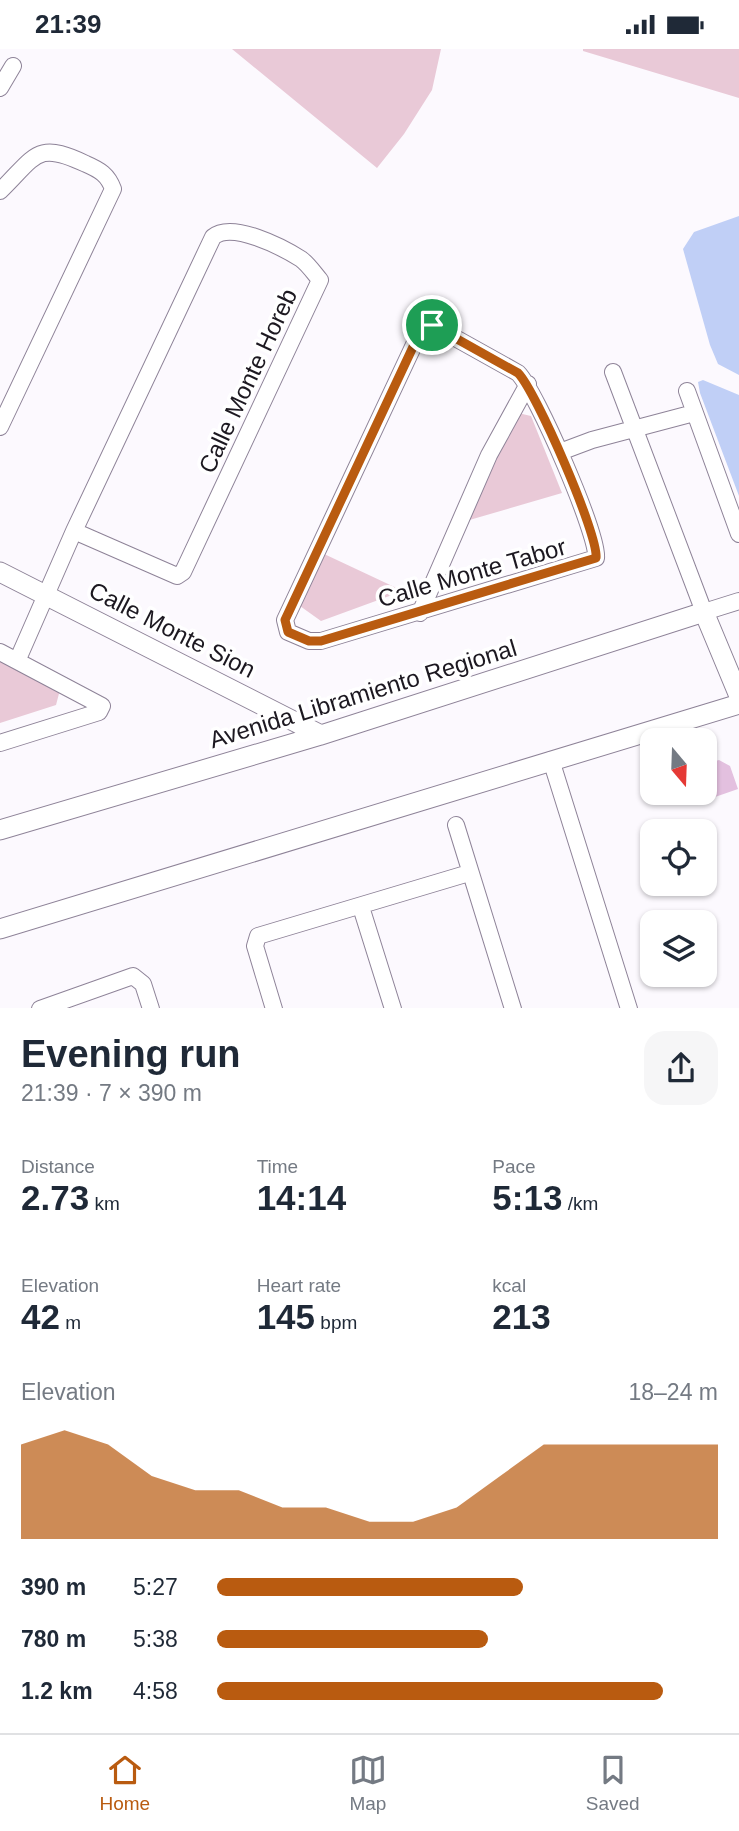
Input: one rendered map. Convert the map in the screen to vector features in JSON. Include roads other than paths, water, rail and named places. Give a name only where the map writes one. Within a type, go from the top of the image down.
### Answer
[{"type":"street","points":[[0,88],[13,66]]},
{"type":"street","points":[[0,191],[37,155],[49,151],[60,152],[99,170],[109,178],[113,189],[0,427]]},
{"type":"street","name":"Calle Monte Horeb","points":[[18,659],[74,531],[213,237],[220,231],[235,231],[303,260],[320,280],[183,572],[177,576],[74,531]]},
{"type":"street","name":"Calle Monte Tabor","points":[[432,325],[444,330],[518,373],[528,384],[560,452],[597,553],[593,561],[321,641],[298,638],[285,627],[285,620],[420,332],[432,325]]},
{"type":"street","points":[[613,372],[704,612],[739,696]]},
{"type":"street","points":[[420,613],[489,455],[528,384]]},
{"type":"street","points":[[687,391],[739,534]]},
{"type":"street","points":[[560,452],[694,413]]},
{"type":"street","name":"Calle Monte Sion","points":[[0,572],[46,593],[321,735]]},
{"type":"street","name":"Avenida Libramiento Regional","points":[[0,830],[321,735],[739,601]]},
{"type":"street","points":[[0,652],[99,702],[101,709],[0,743]]},
{"type":"street","points":[[0,929],[739,704]]},
{"type":"street","points":[[551,760],[629,1008]]},
{"type":"street","points":[[456,825],[513,1008]]},
{"type":"street","points":[[275,1008],[255,946],[258,936],[469,873]]},
{"type":"street","points":[[361,907],[393,1008]]},
{"type":"street","points":[[43,1008],[133,977],[143,984],[151,1008]]},
{"type":"water","points":[[739,216],[739,375],[718,364],[710,345],[683,249],[694,232]]},
{"type":"water","points":[[703,380],[739,395],[739,496],[700,393],[698,382]]}]
